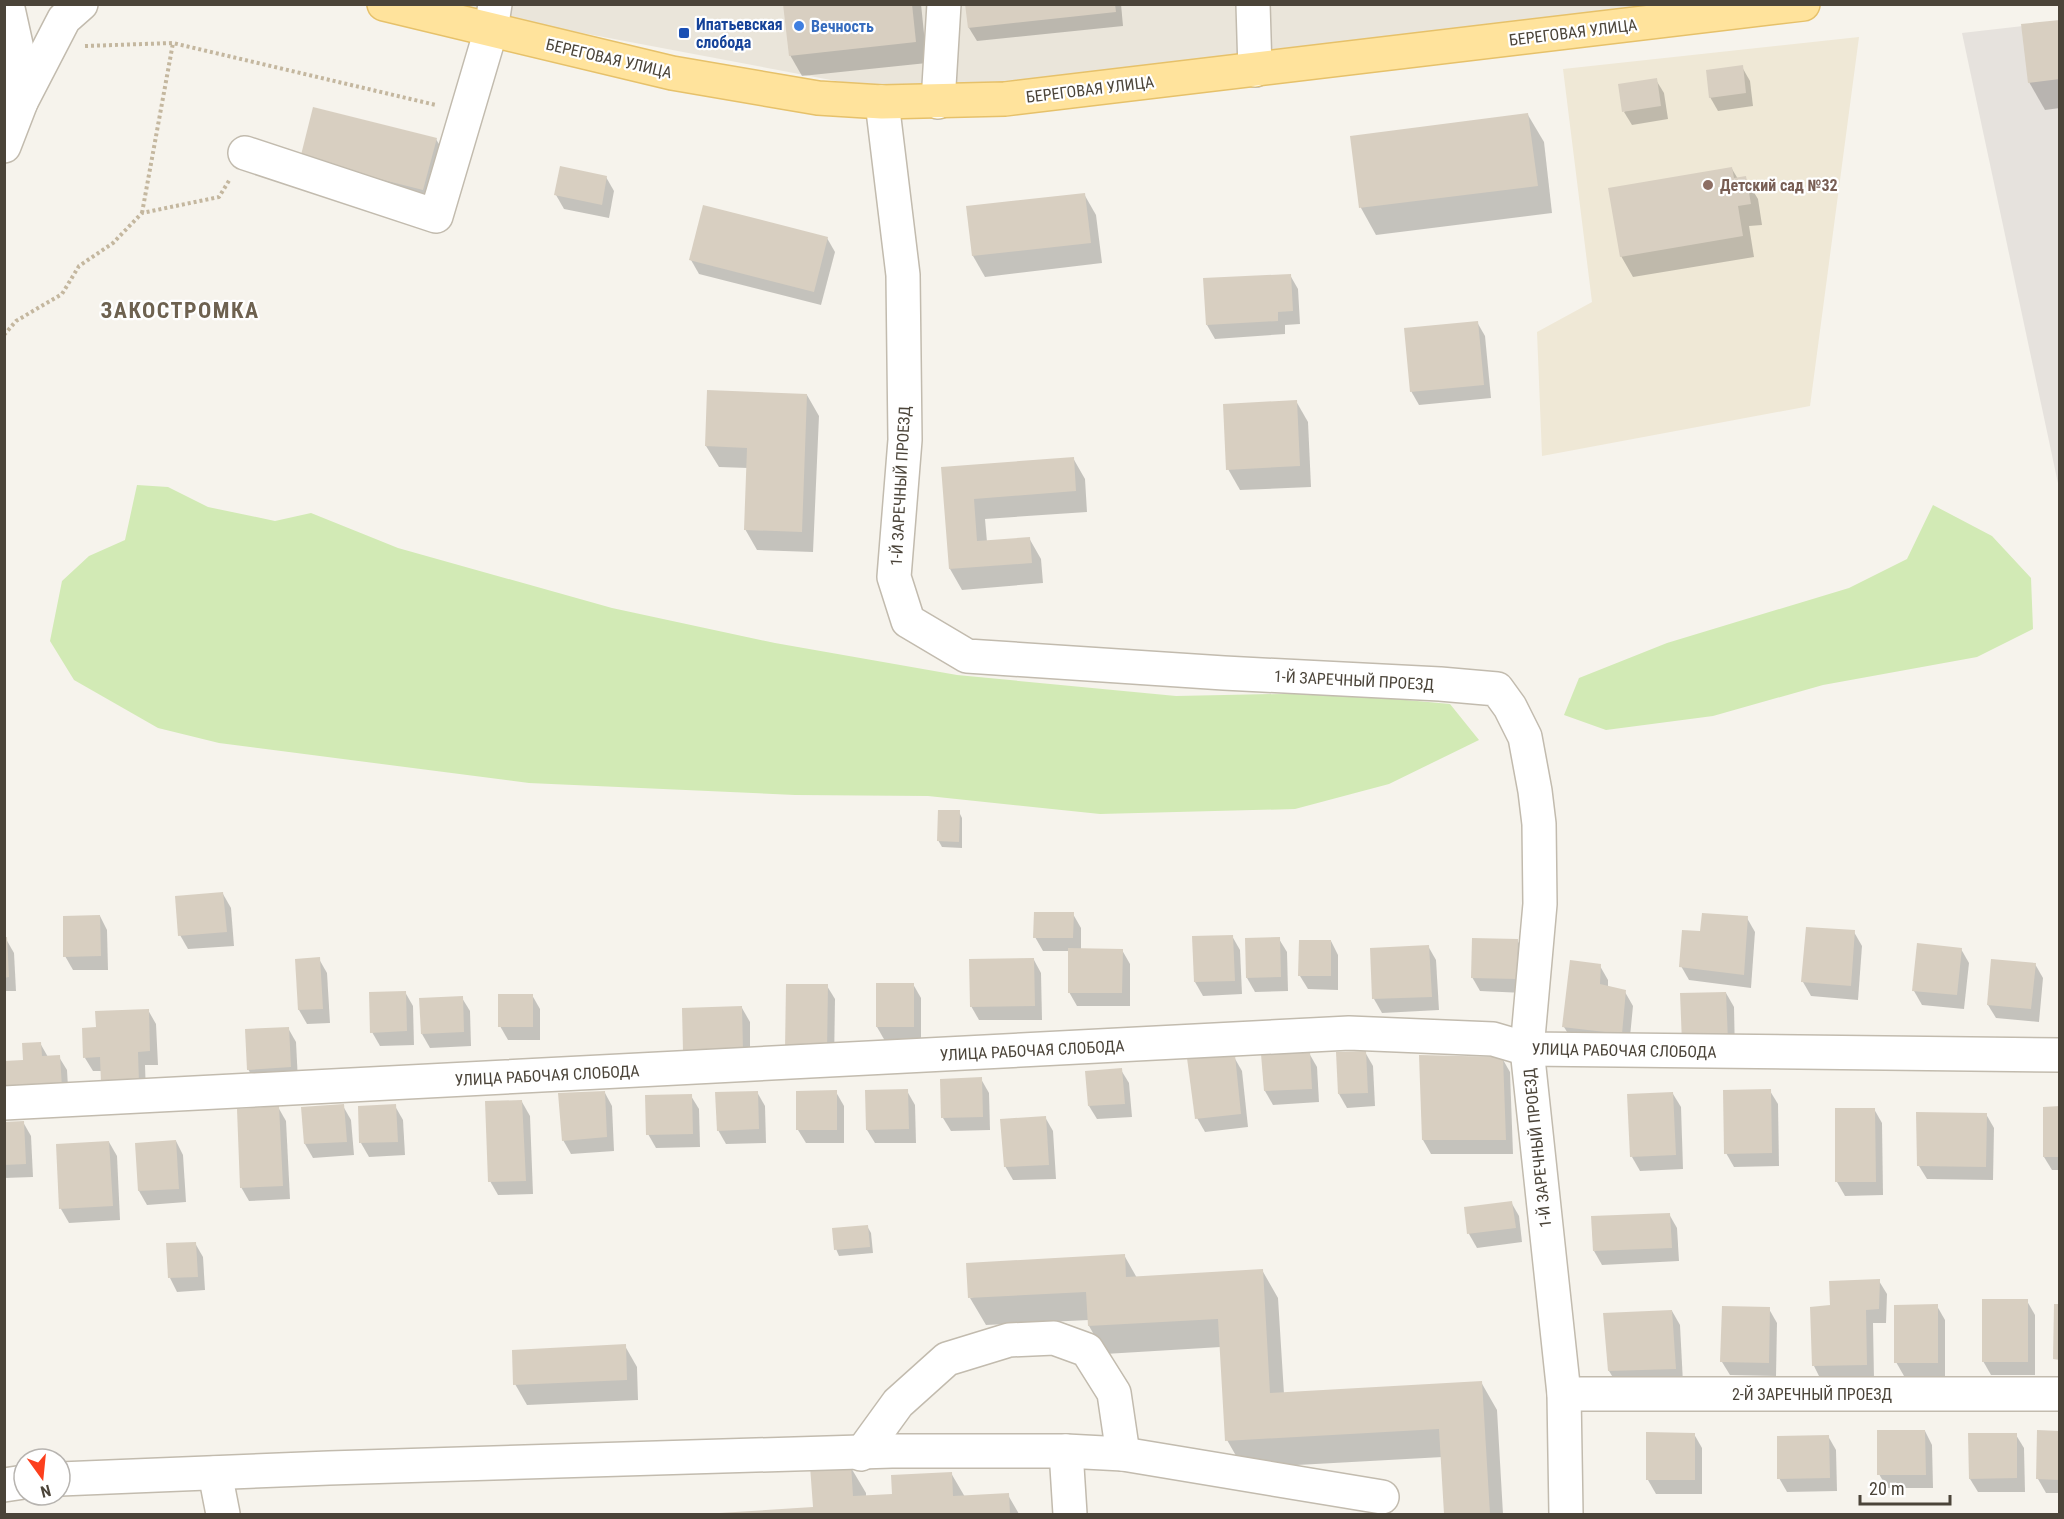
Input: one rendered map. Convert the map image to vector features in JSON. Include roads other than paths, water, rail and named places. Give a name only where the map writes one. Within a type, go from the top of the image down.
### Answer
[{"type":"main road","name":"БЕРЕГОВАЯ УЛИЦА","points":[[384,4],[493,17],[672,73],[818,98],[882,102],[1005,99],[1803,4]]},
{"type":"street","points":[[7,4],[17,49],[21,102]]},
{"type":"street","points":[[4,146],[21,102],[64,19],[81,4]]},
{"type":"street","points":[[938,102],[944,4]]},
{"type":"street","points":[[1253,4],[1256,70]]},
{"type":"street","points":[[245,153],[436,216],[493,17]]},
{"type":"street","name":"1-Й ЗАРЕЧНЫЙ ПРОЕЗД","points":[[882,102],[903,275],[905,440],[894,577],[908,621],[968,656],[1497,689],[1510,707],[1524,737],[1539,824],[1540,904],[1527,1049],[1564,1394],[1566,1515]]},
{"type":"street","name":"УЛИЦА РАБОЧАЯ СЛОБОДА","points":[[4,1103],[1349,1033],[1493,1039],[1527,1049],[2060,1055]]},
{"type":"street","points":[[861,1454],[898,1403],[947,1359],[1009,1340],[1054,1338],[1087,1350],[1114,1393],[1123,1454]]},
{"type":"street","name":"2-Й ЗАРЕЧНЫЙ ПРОЕЗД","points":[[1564,1394],[2060,1394]]},
{"type":"street","points":[[72,1479],[329,1468],[861,1454],[892,1451],[1066,1451],[1123,1454],[1382,1497]]},
{"type":"street","points":[[1066,1451],[1070,1515]]},
{"type":"street","points":[[215,1473],[223,1515]]},
{"type":"place","name":"Вечность","points":[[799,26]]},
{"type":"place","name":"Ипатьевская слобода","points":[[684,33]]},
{"type":"place","name":"Детский сад №32","points":[[1708,185]]},
{"type":"district","name":"ЗАКОСТРОМКА","points":[[180,310]]}]
